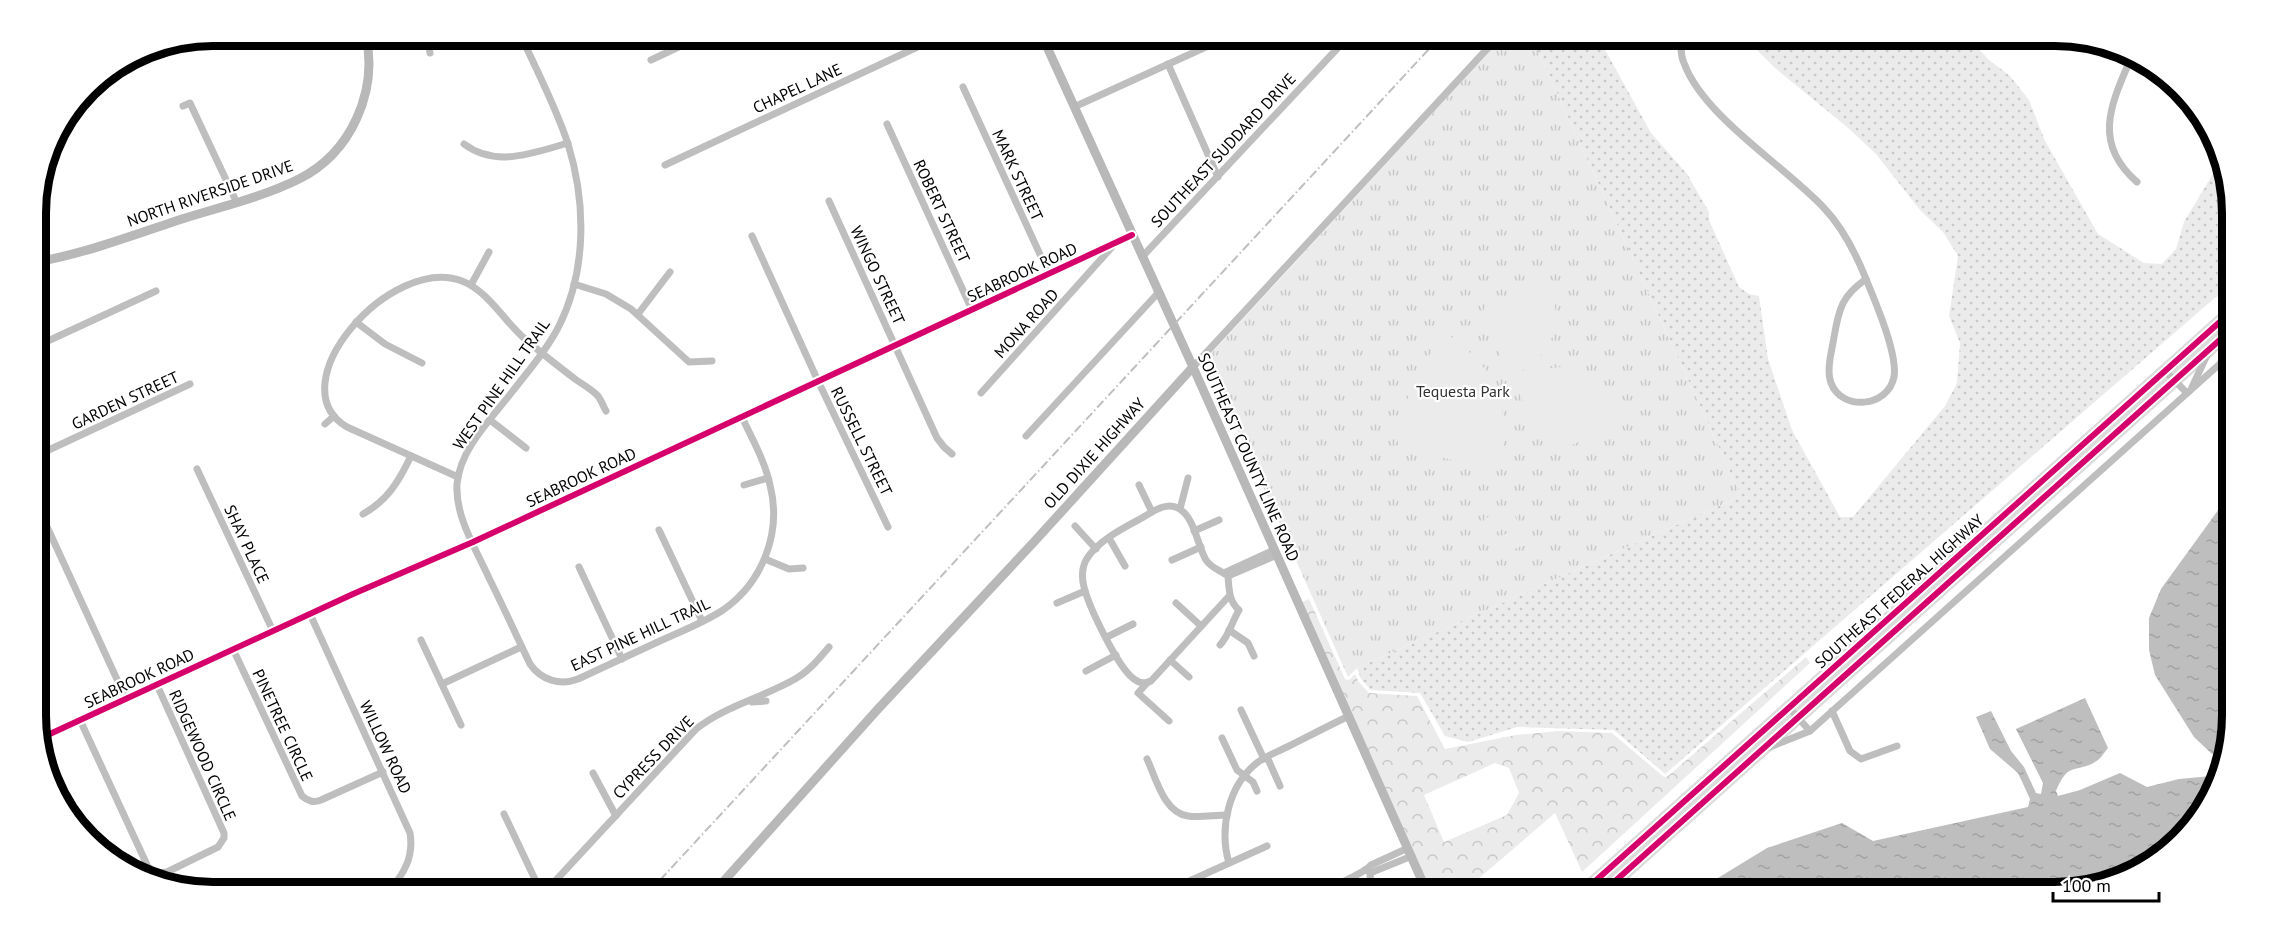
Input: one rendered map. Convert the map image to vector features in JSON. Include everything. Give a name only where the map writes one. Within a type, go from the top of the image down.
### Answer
[{"type":"main road","name":"SOUTHEAST FEDERAL HIGHWAY","points":[[1597,880],[2222,320]]},
{"type":"main road","name":"SOUTHEAST FEDERAL HIGHWAY","points":[[1615,881],[2222,338]]},
{"type":"street","points":[[1074,107],[1207,46]]},
{"type":"street","name":"SOUTHEAST SUDDARD DRIVE","points":[[1142,256],[1339,46]]},
{"type":"street","name":"OLD DIXIE HIGHWAY","points":[[723,882],[878,708],[1489,46]]},
{"type":"street","points":[[1681,46],[1684,64],[1697,87],[1725,118],[1827,210],[1853,250],[1866,279],[1886,334],[1894,368],[1894,377],[1882,396],[1870,402],[1858,403],[1837,393],[1831,383],[1830,361],[1842,302],[1854,288],[1866,279]]},
{"type":"street","name":"NORTH RIVERSIDE DRIVE","points":[[47,260],[96,248],[236,201],[300,178],[326,161],[344,141],[360,112],[368,86],[367,47]]},
{"type":"street","points":[[429,47],[430,53]]},
{"type":"street","name":"WEST PINE HILL TRAIL","points":[[473,542],[459,508],[458,477],[470,447],[542,353],[559,326],[574,284],[580,243],[580,206],[574,164],[568,143],[526,47]]},
{"type":"street","points":[[651,60],[679,47]]},
{"type":"street","name":"CHAPEL LANE","points":[[665,165],[918,47]]},
{"type":"street","name":"SOUTHEAST COUNTY LINE ROAD","points":[[1047,47],[1193,367],[1422,881]]},
{"type":"street","points":[[1168,64],[1218,177]]},
{"type":"street","points":[[2129,64],[2111,107],[2109,128],[2118,161],[2137,182]]},
{"type":"street","name":"MARK STREET","points":[[963,87],[1049,274]]},
{"type":"street","points":[[183,106],[190,103],[236,201]]},
{"type":"street","name":"ROBERT STREET","points":[[887,124],[972,310]]},
{"type":"street","points":[[464,144],[482,155],[501,158],[568,143]]},
{"type":"street","name":"WINGO STREET","points":[[829,201],[937,438],[952,454]]},
{"type":"street","name":"RUSSELL STREET","points":[[752,236],[818,381],[888,526]]},
{"type":"street","name":"SEABROOK ROAD","points":[[48,735],[473,542],[1132,236]]},
{"type":"street","name":"MONA ROAD","points":[[981,393],[1116,243]]},
{"type":"street","points":[[471,285],[489,252]]},
{"type":"street","points":[[638,314],[670,272]]},
{"type":"street","points":[[458,477],[347,427],[334,416],[326,396],[325,380],[334,354],[356,322],[380,300],[413,283],[446,277],[471,285],[482,293],[523,338],[597,396],[606,411]]},
{"type":"street","points":[[574,284],[606,294],[638,314],[689,362],[712,361]]},
{"type":"street","points":[[47,342],[156,291]]},
{"type":"street","points":[[1026,436],[1158,292]]},
{"type":"street","points":[[356,322],[385,344],[422,363]]},
{"type":"street","points":[[2189,391],[2210,348]]},
{"type":"street","points":[[1762,750],[1810,731],[2222,362]]},
{"type":"street","points":[[2165,371],[2174,381],[2189,391]]},
{"type":"street","name":"GARDEN STREET","points":[[47,451],[190,384]]},
{"type":"street","points":[[325,424],[334,416]]},
{"type":"street","name":"EAST PINE HILL TRAIL","points":[[473,542],[533,668],[544,678],[559,682],[578,679],[717,614],[738,598],[753,580],[765,558],[772,534],[773,502],[768,477],[742,417]]},
{"type":"street","points":[[490,420],[526,448]]},
{"type":"street","points":[[363,514],[395,488],[411,456]]},
{"type":"street","name":"SHAY PLACE","points":[[197,469],[273,631]]},
{"type":"street","points":[[744,486],[768,477]]},
{"type":"street","points":[[1180,509],[1188,478]]},
{"type":"street","points":[[1139,485],[1152,512]]},
{"type":"street","points":[[1147,683],[1135,680],[1125,671],[1116,655],[1085,591],[1083,569],[1086,560],[1109,538],[1152,512],[1167,506],[1180,509],[1189,519],[1206,560],[1212,567],[1226,575],[1233,606],[1239,610],[1228,636],[1220,645]]},
{"type":"street","points":[[1194,531],[1219,520]]},
{"type":"street","points":[[46,525],[126,699]]},
{"type":"street","points":[[1076,526],[1096,549]]},
{"type":"street","points":[[659,530],[702,621]]},
{"type":"street","points":[[1109,538],[1125,566]]},
{"type":"street","points":[[1172,560],[1201,547]]},
{"type":"street","points":[[1226,575],[1275,553]]},
{"type":"street","points":[[765,558],[789,569],[803,568]]},
{"type":"street","points":[[579,567],[622,658]]},
{"type":"street","points":[[1057,603],[1085,591]]},
{"type":"street","points":[[1169,721],[1138,693],[1230,595]]},
{"type":"street","points":[[1176,603],[1201,626]]},
{"type":"street","name":"WILLOW ROAD","points":[[310,614],[408,827],[411,845],[406,868],[396,882]]},
{"type":"street","points":[[1107,637],[1134,624]]},
{"type":"street","points":[[1229,630],[1248,643],[1254,656]]},
{"type":"street","points":[[421,639],[461,725]]},
{"type":"street","points":[[442,684],[522,647]]},
{"type":"street","name":"CYPRESS DRIVE","points":[[555,882],[696,729],[714,717],[795,680],[808,670],[829,647]]},
{"type":"street","name":"PINETREE CIRCLE","points":[[233,649],[302,796],[306,800],[316,802],[383,772]]},
{"type":"street","points":[[1086,671],[1116,655]]},
{"type":"street","points":[[1170,660],[1190,677]]},
{"type":"street","name":"RIDGEWOOD CIRCLE","points":[[157,685],[224,833],[224,838],[218,847],[167,872],[159,873]]},
{"type":"street","points":[[741,705],[766,701]]},
{"type":"street","points":[[1789,708],[1810,731]]},
{"type":"street","points":[[1241,710],[1280,786]]},
{"type":"street","points":[[1832,711],[1850,751],[1861,759],[1897,746]]},
{"type":"street","points":[[1229,863],[1225,845],[1227,815],[1233,797],[1244,777],[1265,758],[1349,716]]},
{"type":"street","name":"RIDGEWOOD CIRCLE","points":[[80,720],[151,869]]},
{"type":"street","points":[[1222,738],[1237,770],[1253,782],[1257,791]]},
{"type":"street","points":[[1147,759],[1167,802],[1174,810],[1188,816],[1227,815]]},
{"type":"street","points":[[593,773],[616,816]]},
{"type":"street","points":[[504,814],[535,882]]},
{"type":"street","points":[[1188,881],[1267,846]]},
{"type":"street","points":[[1369,881],[1368,872],[1371,865],[1410,852]]},
{"type":"street","points":[[1347,881],[1368,872],[1385,868],[1410,852]]},
{"type":"street","points":[[1381,860],[1385,868]]},
{"type":"green space","name":"Tequesta Park","points":[[1494,46],[1536,46],[1741,496],[1357,668],[1348,677],[1206,359]]},
{"type":"green space","points":[[1536,46],[1603,46],[1651,133],[1687,174],[1709,212],[1709,220],[1739,287],[1749,294],[1759,296],[1768,359],[1792,430],[1840,517],[1853,517],[1945,406],[1957,383],[1960,343],[1949,316],[1958,256],[1943,232],[1920,210],[1876,154],[1775,68],[1753,46],[1976,46],[1989,60],[2010,76],[2029,100],[2045,141],[2098,234],[2144,263],[2162,264],[2176,249],[2184,222],[2216,168],[2222,213],[2222,292],[1665,774],[1614,730],[1517,727],[1468,742],[1445,736],[1420,693],[1371,690],[1361,679],[1357,668],[1741,496]]},
{"type":"green space","points":[[1546,281],[1556,311],[1552,337],[1546,349],[1537,359],[1511,376],[1481,315],[1485,307]]},
{"type":"green space","points":[[1442,330],[1466,349],[1482,366],[1498,395],[1504,421],[1504,435],[1496,472],[1400,446],[1392,430]]},
{"type":"green space","points":[[1562,367],[1583,373],[1609,390],[1615,399],[1622,420],[1554,454],[1548,452],[1513,380],[1537,369]]},
{"type":"green space","points":[[1511,507],[1518,523],[1491,534],[1484,519]]},
{"type":"green space","points":[[1520,528],[1526,544],[1500,555],[1493,539]]},
{"type":"green space","points":[[1309,599],[1345,679],[1349,680],[1355,674],[1369,693],[1417,696],[1445,749],[1516,735],[1558,731],[1612,733],[1664,777],[1668,776],[1806,657],[1810,663],[1582,872],[1555,813],[1475,881],[1426,881],[1302,602]],"holes":[[[1495,763],[1509,768],[1519,793],[1507,815],[1444,842],[1424,795]]]},
{"type":"water","points":[[2222,505],[2222,725],[2217,756],[2194,737],[2155,675],[2149,650],[2149,618],[2161,589]]},
{"type":"water","points":[[2085,698],[2108,748],[2098,760],[2069,771],[2056,791],[2058,796],[2080,790],[2120,773],[2147,787],[2179,779],[2210,776],[2194,807],[2174,833],[2139,859],[2099,876],[2066,881],[1713,881],[1767,848],[1842,823],[1873,841],[2028,807],[2030,799],[2018,773],[1990,749],[1976,717],[1991,711],[2011,751],[2024,767],[2036,793],[2041,794],[2043,783],[2016,729]]},
{"type":"railway","points":[[658,882],[1431,46]]},
{"type":"cycle path","points":[[48,735],[353,594],[473,542],[1132,235]]},
{"type":"cycle path","points":[[1595,881],[2222,320]]},
{"type":"cycle path","points":[[1615,881],[2222,338]]}]
